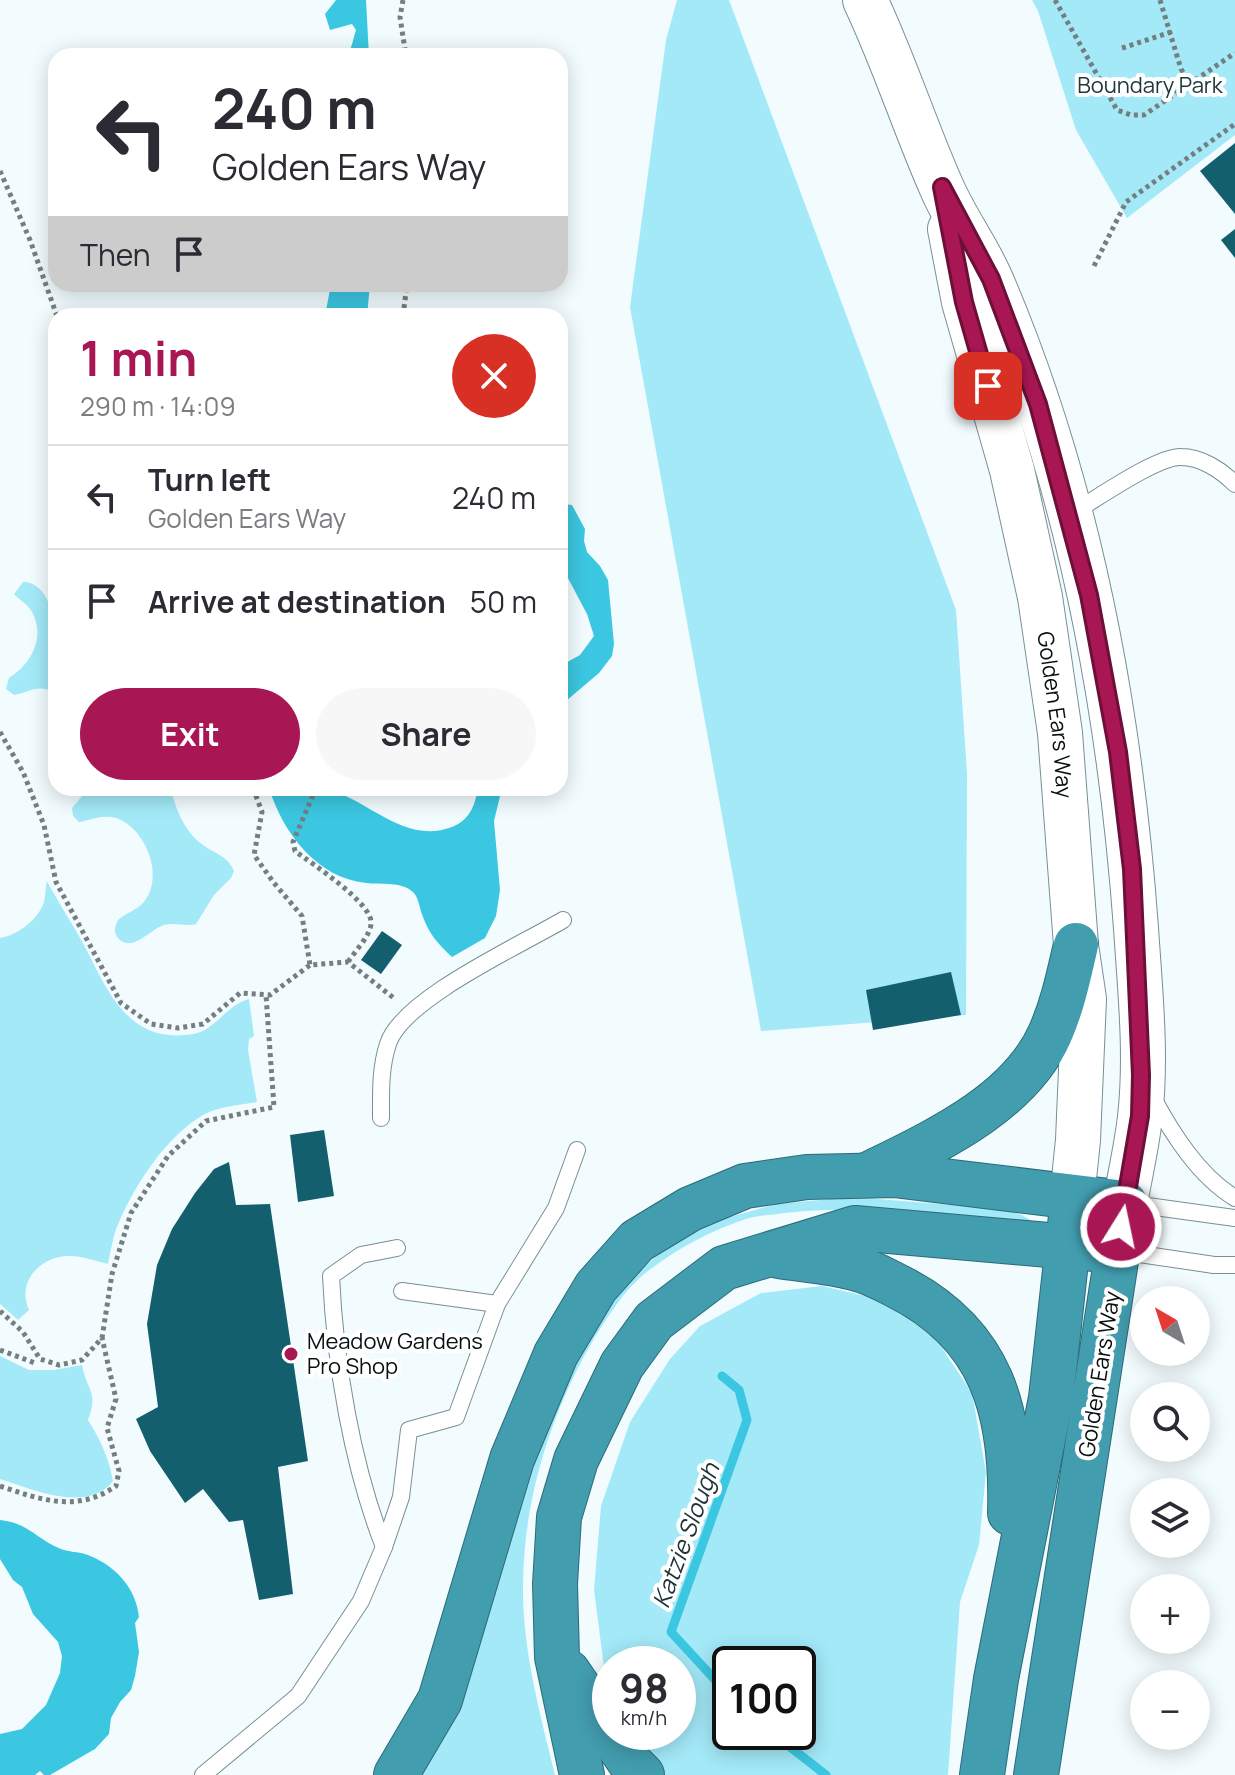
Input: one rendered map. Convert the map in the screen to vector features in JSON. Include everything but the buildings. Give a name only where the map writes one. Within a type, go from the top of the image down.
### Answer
[{"type":"highway","points":[[866,1175],[954,1129],[1012,1086],[1050,1035],[1065,993],[1076,945]]},
{"type":"highway","points":[[396,1775],[440,1700],[518,1446],[556,1354],[596,1287],[637,1241],[690,1209],[745,1186],[807,1177],[894,1175],[1125,1203]]},
{"type":"highway","name":"Golden Ears Way","points":[[982,1775],[996,1679],[1051,1398],[1070,1245],[1072,1198]]},
{"type":"highway","name":"Golden Ears Way","points":[[1036,1775],[1125,1203]]},
{"type":"highway","points":[[582,1775],[557,1657],[555,1584],[559,1517],[576,1460],[622,1365],[654,1321],[724,1268],[855,1228],[1117,1251]]},
{"type":"highway","points":[[766,1253],[859,1269],[922,1298],[957,1327],[981,1359],[1000,1400],[1009,1440],[1010,1538],[996,1679]]},
{"type":"highway","points":[[557,1657],[642,1775]]},
{"type":"main road","name":"Golden Ears Way","points":[[865,0],[890,52],[942,187],[991,279],[1038,404],[1089,595],[1118,752],[1132,869],[1141,1075],[1140,1116],[1125,1203]]},
{"type":"main road","name":"Golden Ears Way","points":[[942,187],[964,302],[1012,470],[1040,597],[1060,733],[1076,945],[1084,999],[1078,1140],[1072,1198]]},
{"type":"lane","points":[[1069,515],[1161,462],[1179,456],[1207,464],[1235,484]]},
{"type":"lane","points":[[381,1118],[380,1080],[388,1041],[411,1012],[442,988],[563,920]]},
{"type":"lane","points":[[1141,1075],[1185,1149],[1205,1174],[1235,1198]]},
{"type":"lane","points":[[203,1775],[298,1696],[361,1601],[401,1497],[409,1430],[456,1417],[497,1304],[556,1208],[577,1150]]},
{"type":"lane","points":[[1125,1203],[1235,1218]]},
{"type":"lane","points":[[384,1547],[367,1503],[354,1450],[333,1310],[331,1276],[361,1255],[397,1248]]},
{"type":"lane","points":[[1117,1251],[1214,1265],[1235,1265]]},
{"type":"lane","points":[[402,1291],[497,1304]]},
{"type":"path","points":[[403,0],[400,17],[405,48]]},
{"type":"path","points":[[1055,0],[1117,110],[1131,115],[1144,115],[1235,53]]},
{"type":"path","points":[[1160,0],[1181,69],[1190,83]]},
{"type":"path","points":[[1122,48],[1171,32]]},
{"type":"path","points":[[1094,266],[1126,202],[1235,124]]},
{"type":"path","points":[[0,171],[48,291]]},
{"type":"path","points":[[0,732],[23,772],[44,825],[56,882],[121,1003],[151,1024],[178,1028],[203,1024],[240,993],[266,995],[294,979],[310,965],[348,962],[411,1012]]},
{"type":"path","points":[[256,796],[262,812],[254,855],[302,916],[310,965]]},
{"type":"path","points":[[313,796],[293,842],[295,851],[339,884],[367,911],[371,919],[371,927],[348,962]]},
{"type":"path","points":[[0,1486],[58,1502],[98,1499],[116,1486],[119,1471],[107,1428],[116,1399],[102,1338],[112,1274],[131,1213],[168,1156],[206,1121],[274,1107],[266,995]]},
{"type":"path","points":[[0,1311],[23,1332],[40,1359],[59,1365],[82,1360],[102,1338]]},
{"type":"path","points":[[0,1324],[6,1316]]},
{"type":"path","points":[[0,1350],[35,1363]]},
{"type":"green space","points":[[677,0],[729,0],[956,610],[967,774],[966,1015],[761,1031],[630,307],[666,40]]},
{"type":"green space","name":"Boundary Park","points":[[1032,0],[1235,0],[1235,135],[1127,218],[1076,130]]},
{"type":"green space","points":[[23,582],[36,586],[48,603],[48,690],[14,695],[6,689],[9,678],[30,658],[37,641],[32,612],[14,594]]},
{"type":"green space","points":[[82,796],[173,796],[187,829],[199,842],[225,859],[234,871],[196,924],[164,925],[135,942],[123,942],[115,934],[118,920],[141,905],[150,892],[153,880],[149,854],[144,842],[127,823],[106,817],[79,822],[73,816],[72,808]]},
{"type":"green space","points":[[47,881],[112,996],[136,1023],[171,1035],[193,1034],[208,1028],[234,1006],[249,999],[254,1036],[249,1039],[248,1050],[257,1102],[209,1112],[189,1124],[143,1177],[115,1232],[108,1264],[70,1256],[41,1265],[29,1280],[26,1290],[29,1310],[18,1320],[0,1304],[0,938],[18,931],[39,913]]},
{"type":"green space","points":[[853,1197],[1001,1209],[1022,1215],[1039,1225],[880,1211],[817,1210],[762,1216],[707,1235],[667,1257],[643,1275],[606,1320],[565,1395],[543,1456],[528,1519],[523,1584],[525,1633],[555,1775],[415,1775],[568,1368],[622,1288],[655,1257],[688,1235],[723,1219],[776,1204]]},
{"type":"green space","points":[[822,1286],[883,1300],[934,1336],[972,1393],[986,1472],[979,1545],[960,1602],[948,1775],[662,1775],[643,1750],[696,1750],[696,1646],[601,1646],[594,1590],[601,1506],[630,1422],[670,1359],[700,1326],[761,1293]]},
{"type":"green space","points":[[0,1356],[29,1370],[82,1365],[92,1397],[88,1420],[104,1449],[113,1481],[102,1491],[74,1498],[43,1493],[0,1479]]},
{"type":"shaded area","points":[[336,0],[366,0],[369,48],[351,48],[356,30],[352,24],[330,30],[325,14]]},
{"type":"shaded area","points":[[330,292],[369,292],[368,308],[326,308]]},
{"type":"shaded area","points":[[568,504],[572,505],[585,529],[587,552],[608,580],[614,644],[612,656],[599,673],[568,699],[568,662],[580,655],[594,636],[587,614],[568,578]]},
{"type":"shaded area","points":[[272,796],[345,796],[402,825],[435,831],[452,827],[463,820],[476,796],[500,796],[494,821],[500,890],[496,916],[485,938],[452,957],[431,934],[414,893],[398,885],[348,879],[317,863],[293,837]]},
{"type":"shaded area","points":[[0,1520],[18,1524],[61,1549],[96,1558],[122,1578],[137,1606],[139,1617],[135,1623],[139,1652],[135,1676],[131,1690],[111,1718],[109,1734],[95,1749],[50,1775],[40,1771],[35,1775],[0,1775],[0,1734],[22,1729],[46,1705],[60,1673],[62,1656],[58,1642],[33,1614],[22,1587],[13,1580],[0,1559]]},
{"type":"waterway","name":"Katzie Slough","points":[[712,1676],[671,1632],[747,1420],[739,1390],[722,1376]]},
{"type":"waterway","name":"Katzie Slough","points":[[794,1750],[826,1775]]},
{"type":"place","name":"Meadow Gardens Pro Shop","points":[[291,1354]]},
{"type":"route","points":[[988,386],[964,302],[942,187],[991,279],[1038,404],[1089,595],[1118,752],[1132,869],[1141,1028],[1140,1116],[1121,1227]]}]
